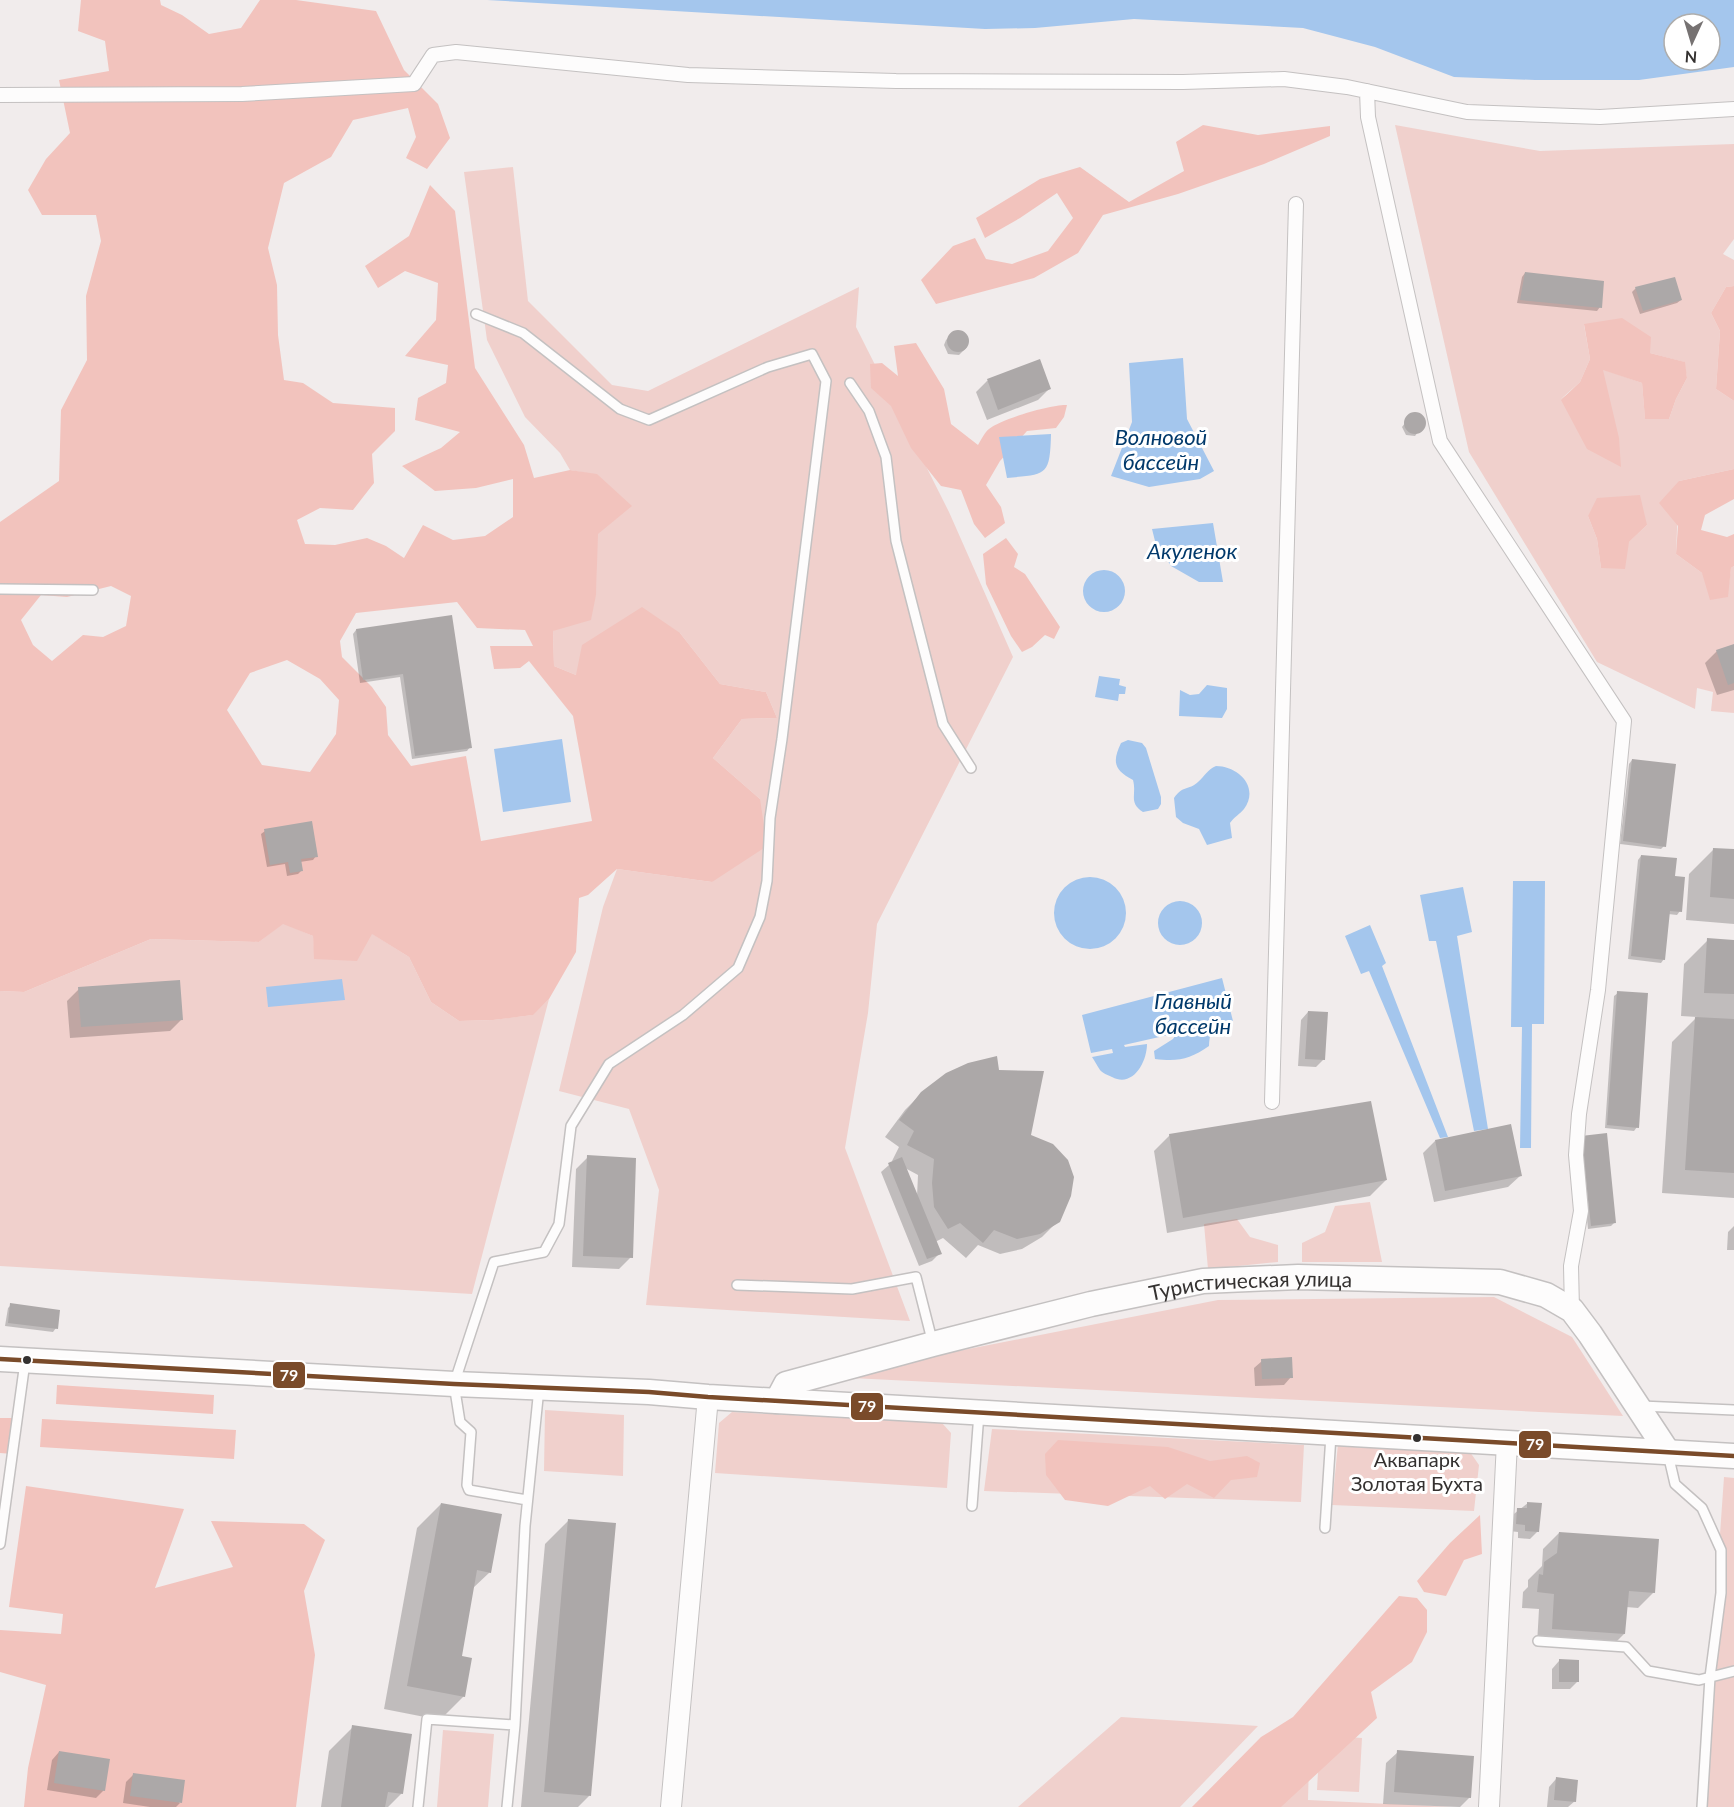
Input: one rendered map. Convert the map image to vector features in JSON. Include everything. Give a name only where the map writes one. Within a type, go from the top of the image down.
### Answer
[{"type":"street","points":[[0,95],[242,94],[414,84],[433,55],[456,52],[688,75],[896,81],[1183,82],[1284,79],[1367,91],[1467,112],[1600,117],[1734,109]]},
{"type":"street","points":[[1367,91],[1368,117],[1440,441],[1624,721],[1598,990],[1579,1114],[1576,1155],[1581,1211],[1571,1266],[1572,1310]]},
{"type":"street","points":[[1272,1102],[1296,204]]},
{"type":"street","name":"Туристическая улица","points":[[777,1401],[786,1384],[1091,1304],[1203,1281],[1298,1277],[1500,1282],[1546,1295],[1572,1310],[1667,1451]]},
{"type":"street","points":[[0,1359],[454,1384],[650,1392],[708,1398],[1734,1456]]},
{"type":"street","points":[[671,1807],[708,1398]]},
{"type":"street","points":[[1489,1807],[1507,1442]]},
{"type":"lane","points":[[476,314],[523,333],[620,409],[649,420],[768,367],[812,354],[826,381],[782,739],[770,818],[767,881],[760,916],[738,968],[683,1015],[609,1064],[571,1126],[559,1224],[544,1252],[494,1262],[454,1384],[460,1422],[471,1432],[467,1485],[469,1490],[527,1500]]},
{"type":"lane","points":[[850,383],[869,411],[886,457],[896,541],[943,724],[971,768]]},
{"type":"lane","points":[[0,589],[93,590]]},
{"type":"lane","points":[[737,1285],[852,1289],[916,1277],[933,1344]]},
{"type":"lane","points":[[0,1544],[25,1361]]},
{"type":"lane","points":[[507,1807],[515,1725],[527,1500],[538,1388]]},
{"type":"lane","points":[[1637,1405],[1734,1410]]},
{"type":"lane","points":[[972,1506],[979,1413]]},
{"type":"lane","points":[[1325,1528],[1331,1432]]},
{"type":"lane","points":[[1667,1451],[1675,1484],[1702,1508],[1721,1550],[1720,1593],[1710,1677],[1702,1807]]},
{"type":"lane","points":[[1538,1641],[1626,1647],[1648,1671],[1699,1680],[1734,1671]]},
{"type":"lane","points":[[418,1807],[428,1719],[515,1725]]},
{"type":"shaded area","points":[[81,0],[160,0],[161,5],[182,15],[209,34],[241,28],[260,0],[296,0],[376,11],[404,70],[438,104],[450,138],[427,169],[406,158],[416,137],[408,108],[353,120],[331,157],[284,183],[268,248],[277,285],[278,335],[284,380],[303,383],[333,403],[395,408],[395,431],[372,454],[374,483],[353,510],[320,508],[297,520],[305,544],[335,545],[367,538],[386,546],[404,558],[423,525],[453,540],[485,536],[513,517],[513,479],[476,488],[435,491],[402,466],[441,448],[460,432],[415,420],[418,398],[446,383],[448,365],[405,356],[436,320],[438,283],[405,271],[378,288],[365,266],[409,236],[430,185],[455,211],[475,368],[524,445],[534,478],[570,470],[597,474],[632,506],[598,534],[596,595],[591,620],[553,631],[554,666],[576,675],[582,645],[642,607],[680,633],[720,684],[766,692],[777,718],[742,719],[713,758],[760,799],[767,846],[712,882],[617,869],[588,895],[579,898],[576,952],[549,999],[533,1015],[459,1021],[431,1002],[409,957],[372,934],[357,961],[314,959],[313,936],[283,924],[259,942],[151,939],[24,992],[0,991],[0,522],[59,481],[61,410],[87,360],[86,296],[101,241],[96,215],[42,215],[28,190],[46,159],[70,133],[59,80],[109,71],[105,41],[78,31]],"holes":[[[111,586],[131,596],[126,626],[103,637],[83,635],[52,661],[33,645],[21,620],[41,595],[67,597]],[[457,602],[477,628],[525,630],[533,646],[490,646],[494,669],[520,668],[529,661],[573,716],[592,821],[481,841],[466,756],[411,766],[388,735],[386,707],[372,687],[342,657],[340,641],[356,613]],[[287,660],[320,679],[339,700],[336,734],[310,772],[262,765],[227,710],[250,673]]]},
{"type":"shaded area","points":[[1203,125],[1258,135],[1330,126],[1330,136],[1264,164],[1178,194],[1103,215],[1078,253],[1034,278],[936,304],[921,280],[953,246],[975,238],[986,259],[1012,264],[1048,251],[1073,218],[1057,193],[985,238],[976,218],[1040,179],[1080,167],[1129,202],[1184,171],[1176,142]]},
{"type":"shaded area","points":[[1395,125],[1540,151],[1734,144],[1734,239],[1723,254],[1734,260],[1734,286],[1726,287],[1711,313],[1720,331],[1716,389],[1734,401],[1734,469],[1679,481],[1676,554],[1702,573],[1727,597],[1731,568],[1734,566],[1734,713],[1711,711],[1713,692],[1697,688],[1695,709],[1597,662],[1469,452]],"holes":[[[1584,325],[1650,353],[1684,362],[1687,378],[1669,419],[1645,418],[1642,383],[1603,369],[1561,399],[1580,382],[1590,359]],[[1588,516],[1647,525],[1601,568],[1597,539]]]},
{"type":"shaded area","points":[[513,167],[528,301],[612,385],[648,391],[859,287],[856,327],[949,512],[1013,657],[877,924],[868,1013],[845,1148],[910,1321],[646,1305],[659,1190],[629,1109],[559,1091],[603,907],[617,869],[712,882],[760,799],[713,758],[742,719],[777,718],[766,692],[720,684],[680,633],[576,675],[554,666],[553,631],[596,595],[597,475],[570,470],[560,453],[525,417],[487,340],[464,172]]},
{"type":"shaded area","points":[[1734,286],[1734,401],[1716,389],[1720,331],[1711,313],[1726,287]]},
{"type":"shaded area","points":[[1622,318],[1651,337],[1650,353],[1685,362],[1687,378],[1669,419],[1645,419],[1642,383],[1603,370],[1619,438],[1621,467],[1587,449],[1561,400],[1580,382],[1590,359],[1584,324]]},
{"type":"shaded area","points":[[916,343],[944,389],[951,424],[978,445],[988,430],[995,425],[1039,410],[1067,405],[1064,417],[1056,428],[1027,431],[1000,461],[986,485],[1001,507],[1005,523],[985,538],[974,524],[961,490],[941,486],[911,448],[891,406],[871,388],[870,364],[882,363],[898,376],[894,346]]},
{"type":"shaded area","points":[[1734,469],[1734,499],[1705,515],[1701,530],[1727,537],[1734,534],[1734,566],[1731,568],[1728,597],[1710,600],[1702,573],[1676,554],[1678,526],[1659,503],[1679,481]]},
{"type":"shaded area","points":[[1640,495],[1647,525],[1629,542],[1625,569],[1601,568],[1597,539],[1588,516],[1597,498]]},
{"type":"shaded area","points":[[1006,538],[1018,554],[1014,567],[1025,574],[1060,627],[1054,639],[1045,635],[1032,647],[1022,652],[1011,636],[986,584],[983,554]]},
{"type":"shaded area","points":[[283,923],[313,936],[315,959],[371,933],[409,957],[431,1002],[459,1021],[532,1015],[549,999],[472,1294],[0,1266],[0,991],[24,992],[151,939],[259,942]]},
{"type":"shaded area","points":[[1370,1202],[1382,1262],[1302,1262],[1302,1243],[1325,1232],[1335,1206]]},
{"type":"shaded area","points":[[1237,1219],[1250,1237],[1278,1245],[1278,1262],[1208,1269],[1204,1224]]},
{"type":"shaded area","points":[[1494,1297],[1572,1337],[1623,1416],[851,1378],[852,1372],[1218,1300]]},
{"type":"shaded area","points":[[57,1385],[214,1395],[213,1414],[56,1404]]},
{"type":"shaded area","points":[[545,1410],[624,1415],[623,1476],[544,1471]]},
{"type":"shaded area","points":[[732,1412],[942,1423],[951,1433],[947,1488],[715,1473],[719,1423]]},
{"type":"shaded area","points":[[0,1418],[14,1418],[13,1454],[0,1453]]},
{"type":"shaded area","points":[[42,1419],[236,1430],[234,1459],[40,1447]]},
{"type":"shaded area","points":[[992,1429],[1304,1445],[1301,1502],[984,1491]]},
{"type":"shaded area","points":[[1058,1440],[1168,1447],[1210,1461],[1247,1456],[1260,1463],[1257,1477],[1231,1480],[1214,1498],[1187,1484],[1165,1499],[1150,1486],[1108,1506],[1065,1500],[1046,1475],[1045,1454]]},
{"type":"shaded area","points":[[1338,1444],[1470,1452],[1479,1465],[1474,1511],[1332,1505]]},
{"type":"shaded area","points":[[1724,1477],[1734,1478],[1734,1807],[1701,1807]]},
{"type":"shaded area","points":[[26,1486],[184,1509],[155,1588],[233,1567],[211,1521],[304,1524],[325,1540],[304,1591],[315,1655],[296,1807],[24,1807],[28,1768],[46,1685],[0,1672],[0,1630],[61,1634],[63,1614],[9,1607]]},
{"type":"shaded area","points":[[1480,1515],[1482,1554],[1464,1560],[1446,1596],[1424,1592],[1417,1581],[1450,1543]]},
{"type":"shaded area","points":[[1399,1596],[1417,1598],[1427,1610],[1427,1632],[1412,1662],[1371,1692],[1377,1718],[1281,1807],[1192,1807],[1261,1737],[1293,1717]]},
{"type":"shaded area","points":[[1121,1717],[1258,1726],[1180,1807],[1018,1807]]},
{"type":"shaded area","points":[[443,1730],[494,1734],[488,1807],[437,1807]]},
{"type":"shaded area","points":[[1320,1735],[1362,1738],[1359,1792],[1317,1790]]},
{"type":"shaded area","points":[[1309,1761],[1308,1800],[1451,1807],[1266,1807]]},
{"type":"water","points":[[487,0],[1734,0],[1734,67],[1722,69],[1722,12],[1662,12],[1662,72],[1697,72],[1639,80],[1454,77],[1375,47],[1303,28],[1134,19],[1035,28],[985,29]]},
{"type":"water","name":"Волновой бассейн","points":[[1183,358],[1187,419],[1214,471],[1200,479],[1149,487],[1111,476],[1132,422],[1129,363]]},
{"type":"water","points":[[1051,434],[1049,458],[1043,471],[1038,474],[1007,478],[999,437]]},
{"type":"water","name":"Акуленок","points":[[1213,523],[1223,582],[1199,582],[1171,566],[1155,541],[1152,529]]},
{"type":"water","points":[[1104,570],[1119,576],[1125,591],[1119,606],[1104,612],[1089,606],[1083,591],[1089,576]]},
{"type":"water","points":[[1099,676],[1120,679],[1119,685],[1126,687],[1125,694],[1119,694],[1118,701],[1095,697]]},
{"type":"water","points":[[1207,685],[1227,688],[1227,709],[1222,718],[1179,716],[1180,690],[1190,695],[1199,694]]},
{"type":"water","points":[[562,739],[571,802],[503,812],[494,749]]},
{"type":"water","points":[[1128,740],[1142,743],[1146,748],[1161,797],[1158,809],[1143,812],[1138,808],[1134,801],[1133,780],[1122,773],[1116,765],[1116,755],[1121,743]]},
{"type":"water","points":[[1216,766],[1239,774],[1248,786],[1249,793],[1244,809],[1230,823],[1232,838],[1207,845],[1199,829],[1183,823],[1176,817],[1174,798],[1180,791],[1194,785]]},
{"type":"water","points":[[1097,877],[1116,887],[1124,899],[1126,913],[1124,927],[1116,939],[1104,947],[1083,949],[1064,939],[1056,927],[1054,906],[1064,887],[1076,879]]},
{"type":"water","points":[[1513,881],[1545,881],[1544,1024],[1532,1024],[1531,1148],[1520,1148],[1522,1027],[1511,1027]]},
{"type":"water","points":[[1463,887],[1472,932],[1457,936],[1488,1129],[1474,1131],[1436,941],[1429,941],[1420,895]]},
{"type":"water","points":[[1180,901],[1195,908],[1202,923],[1195,938],[1180,945],[1165,938],[1158,923],[1165,908]]},
{"type":"water","points":[[1370,925],[1386,963],[1382,966],[1448,1137],[1440,1138],[1369,971],[1361,974],[1345,936]]},
{"type":"water","name":"Главный бассейн","points":[[1222,978],[1233,1021],[1222,1023],[1212,1030],[1209,1046],[1184,1058],[1155,1059],[1154,1051],[1173,1039],[1177,1033],[1124,1045],[1125,1047],[1147,1044],[1141,1065],[1132,1076],[1126,1079],[1112,1077],[1100,1070],[1092,1057],[1113,1053],[1112,1049],[1091,1053],[1082,1015]]},
{"type":"water","points":[[342,979],[345,1000],[268,1007],[266,987]]},
{"type":"building","points":[[1525,272],[1604,281],[1602,308],[1520,300]]},
{"type":"building","points":[[1675,277],[1682,300],[1643,311],[1635,287]]},
{"type":"building","points":[[954,330],[962,330],[969,337],[969,345],[962,352],[954,352],[947,345],[947,337]]},
{"type":"building","points":[[1040,359],[1051,389],[998,410],[987,379]]},
{"type":"building","points":[[1415,412],[1425,419],[1426,423],[1419,433],[1415,434],[1405,427],[1404,423],[1411,413]]},
{"type":"building","points":[[452,615],[472,748],[415,756],[403,674],[363,680],[356,629]]},
{"type":"building","points":[[1734,644],[1734,683],[1728,685],[1716,650]]},
{"type":"building","points":[[1632,759],[1676,764],[1666,847],[1623,841]]},
{"type":"building","points":[[312,821],[318,857],[301,859],[303,871],[290,873],[288,862],[270,865],[264,829]]},
{"type":"building","points":[[1713,848],[1734,849],[1734,899],[1710,897]]},
{"type":"building","points":[[1641,855],[1677,858],[1675,876],[1685,877],[1682,912],[1670,911],[1665,960],[1631,956]]},
{"type":"building","points":[[1707,938],[1734,940],[1734,994],[1704,993]]},
{"type":"building","points":[[180,980],[183,1020],[81,1027],[78,987]]},
{"type":"building","points":[[1617,991],[1648,993],[1639,1128],[1607,1125]]},
{"type":"building","points":[[1308,1011],[1328,1012],[1325,1060],[1305,1059]]},
{"type":"building","points":[[1695,1017],[1734,1019],[1734,1173],[1685,1170]]},
{"type":"building","points":[[997,1056],[999,1070],[1044,1071],[1031,1135],[1053,1144],[1068,1160],[1074,1177],[1071,1196],[1060,1222],[1040,1234],[1017,1239],[994,1230],[983,1243],[960,1223],[948,1229],[934,1207],[932,1183],[934,1159],[907,1145],[914,1131],[899,1120],[921,1092],[946,1073],[968,1063]]},
{"type":"building","points":[[1371,1101],[1387,1180],[1183,1218],[1169,1134]]},
{"type":"building","points":[[1511,1124],[1522,1176],[1445,1191],[1435,1140]]},
{"type":"building","points":[[1607,1133],[1616,1223],[1591,1226],[1581,1136]]},
{"type":"building","points":[[587,1155],[636,1158],[633,1258],[583,1256]]},
{"type":"building","points":[[902,1157],[942,1254],[927,1259],[888,1163]]},
{"type":"building","points":[[10,1303],[60,1310],[58,1329],[8,1323]]},
{"type":"building","points":[[1292,1357],[1293,1378],[1262,1379],[1261,1359]]},
{"type":"building","points":[[1527,1502],[1542,1503],[1539,1532],[1525,1531],[1525,1525],[1516,1524],[1517,1508],[1527,1508]]},
{"type":"building","points":[[441,1503],[502,1514],[491,1573],[477,1570],[462,1656],[472,1658],[465,1697],[407,1686]]},
{"type":"building","points":[[568,1519],[616,1523],[591,1796],[544,1792]]},
{"type":"building","points":[[1559,1532],[1659,1539],[1655,1593],[1629,1591],[1625,1634],[1552,1629],[1554,1594],[1537,1592],[1539,1574],[1543,1575],[1544,1562],[1557,1553]]},
{"type":"building","points":[[1559,1659],[1579,1660],[1579,1682],[1559,1682]]},
{"type":"building","points":[[352,1725],[412,1734],[403,1794],[388,1792],[385,1807],[341,1807]]},
{"type":"building","points":[[1397,1750],[1474,1756],[1471,1798],[1394,1792]]},
{"type":"building","points":[[59,1751],[110,1759],[105,1791],[54,1783]]},
{"type":"building","points":[[133,1773],[185,1780],[182,1803],[130,1796]]},
{"type":"building","points":[[1556,1777],[1578,1780],[1576,1802],[1554,1800]]},
{"type":"transit line","name":"79","points":[[0,1359],[454,1384],[649,1392],[1734,1456]]},
{"type":"place","name":"Аквапарк Золотая Бухта","points":[[1417,1438]]}]
